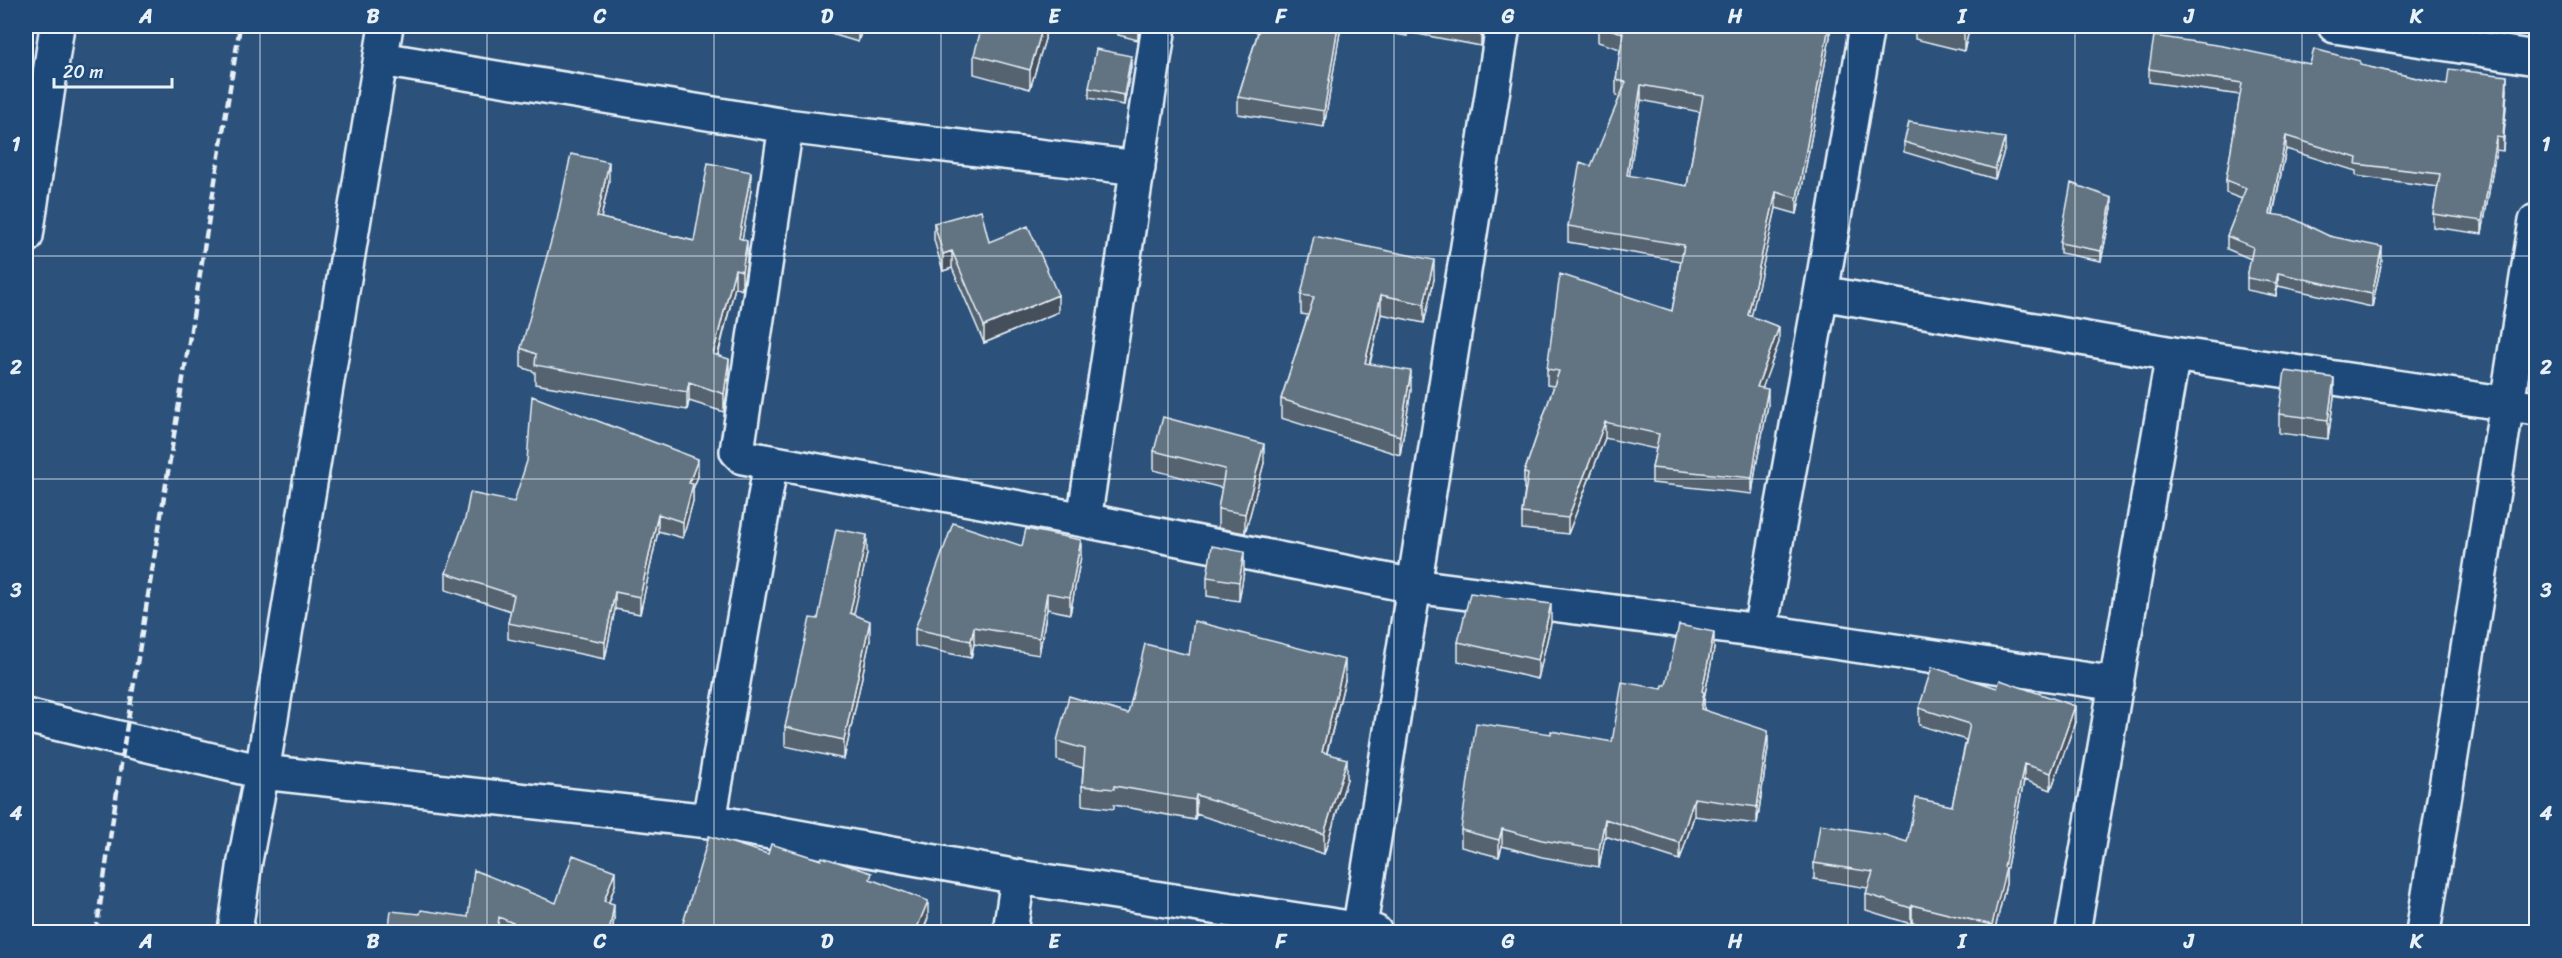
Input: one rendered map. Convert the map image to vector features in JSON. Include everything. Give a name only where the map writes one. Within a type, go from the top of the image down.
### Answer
[{"type":"street","points":[[26,236],[57,26]]},
{"type":"street","points":[[235,933],[245,861],[262,772],[386,26]]},
{"type":"street","points":[[1084,520],[1160,26]]},
{"type":"street","points":[[26,716],[262,772],[709,821],[1018,877],[1364,932],[1414,586],[1503,26]]},
{"type":"street","points":[[1760,632],[1867,26]]},
{"type":"street","points":[[2335,26],[2536,58]]},
{"type":"street","points":[[381,59],[786,126],[1138,168]]},
{"type":"street","points":[[786,126],[737,451],[743,457],[1084,520],[1414,586],[1760,632],[2117,684]]},
{"type":"street","points":[[2423,933],[2522,407],[2536,221]]},
{"type":"street","points":[[1821,292],[2173,354],[2522,407]]},
{"type":"street","points":[[2073,933],[2173,354]]},
{"type":"street","points":[[709,821],[771,462]]},
{"type":"street","points":[[1010,933],[1018,877]]},
{"type":"building","points":[[982,26],[1043,26],[1030,70],[974,55]]},
{"type":"building","points":[[1119,26],[1139,26],[1138,30]]},
{"type":"building","points":[[1260,26],[1338,26],[1324,111],[1238,97]]},
{"type":"building","points":[[1460,26],[1481,26],[1481,30]]},
{"type":"building","points":[[1598,26],[1829,26],[1797,198],[1776,192],[1748,315],[1779,327],[1757,387],[1768,389],[1752,478],[1652,468],[1659,434],[1605,422],[1568,518],[1522,513],[1528,474],[1524,473],[1559,371],[1547,369],[1560,274],[1672,311],[1684,245],[1568,226],[1580,162],[1591,166],[1626,82],[1616,80],[1623,33]],"holes":[[[1641,85],[1703,96],[1687,186],[1627,175]]]},
{"type":"building","points":[[1939,26],[1966,26],[1964,32]]},
{"type":"building","points":[[2154,36],[2223,46],[2310,64],[2314,49],[2360,61],[2360,65],[2447,85],[2449,69],[2507,76],[2503,138],[2496,137],[2482,221],[2433,214],[2440,174],[2356,164],[2357,158],[2286,136],[2270,214],[2290,217],[2329,236],[2382,247],[2372,294],[2278,273],[2276,283],[2247,278],[2253,247],[2227,236],[2246,188],[2226,180],[2242,83],[2149,69]]},
{"type":"building","points":[[1096,49],[1131,56],[1124,95],[1089,88]]},
{"type":"building","points":[[1909,122],[2005,138],[1995,169],[1904,142]]},
{"type":"building","points":[[571,154],[609,162],[597,217],[694,241],[708,163],[751,172],[739,238],[747,241],[742,271],[735,269],[713,354],[729,359],[724,394],[689,382],[687,392],[535,365],[536,354],[521,348],[557,220]]},
{"type":"building","points":[[2071,183],[2112,198],[2101,251],[2060,243]]},
{"type":"building","points":[[981,210],[989,242],[1028,226],[1058,295],[984,326],[952,251],[943,254],[934,223]]},
{"type":"building","points":[[1314,236],[1434,260],[1424,304],[1381,295],[1365,363],[1411,371],[1400,436],[1281,399],[1314,297],[1301,295]]},
{"type":"building","points":[[2285,371],[2334,378],[2328,420],[2279,414]]},
{"type":"building","points":[[532,396],[698,459],[689,483],[693,484],[683,522],[658,514],[640,597],[615,592],[605,642],[508,623],[514,595],[446,573],[465,519],[470,493],[514,502],[527,461]]},
{"type":"building","points":[[1163,417],[1264,444],[1245,514],[1218,509],[1225,469],[1154,451]]},
{"type":"building","points":[[953,523],[1022,546],[1026,529],[1081,540],[1070,597],[1047,593],[1039,638],[974,627],[971,641],[915,629]]},
{"type":"building","points":[[836,529],[867,535],[850,613],[870,621],[844,740],[785,727],[810,618],[818,619]]},
{"type":"building","points":[[1212,546],[1244,552],[1239,582],[1207,577]]},
{"type":"building","points":[[1470,593],[1551,604],[1538,660],[1458,642]]},
{"type":"building","points":[[1194,621],[1345,660],[1322,752],[1347,759],[1324,834],[1196,795],[1195,800],[1114,786],[1114,789],[1082,786],[1085,749],[1057,741],[1069,696],[1128,714],[1145,644],[1189,655]]},
{"type":"building","points":[[1679,625],[1714,632],[1702,691],[1704,692],[1701,709],[1768,731],[1757,807],[1694,798],[1680,843],[1605,819],[1599,850],[1542,840],[1502,829],[1499,840],[1461,830],[1476,723],[1551,734],[1551,731],[1612,742],[1622,682],[1662,689],[1663,685],[1666,685]]},
{"type":"building","points":[[1932,667],[1997,688],[2000,680],[2075,706],[2051,773],[2024,764],[2004,867],[2006,868],[1992,925],[1912,905],[1911,908],[1866,894],[1873,872],[1814,863],[1820,824],[1885,835],[1907,842],[1916,798],[1952,806],[1970,724],[1919,708]]},
{"type":"building","points":[[709,836],[768,854],[771,844],[872,873],[870,879],[928,901],[916,930],[923,933],[680,933]]},
{"type":"building","points":[[573,855],[615,871],[604,901],[614,904],[609,933],[536,933],[499,917],[497,933],[388,933],[391,911],[420,914],[421,910],[468,917],[474,870],[556,903]]},
{"type":"railway","points":[[96,932],[125,738],[240,26]]}]
